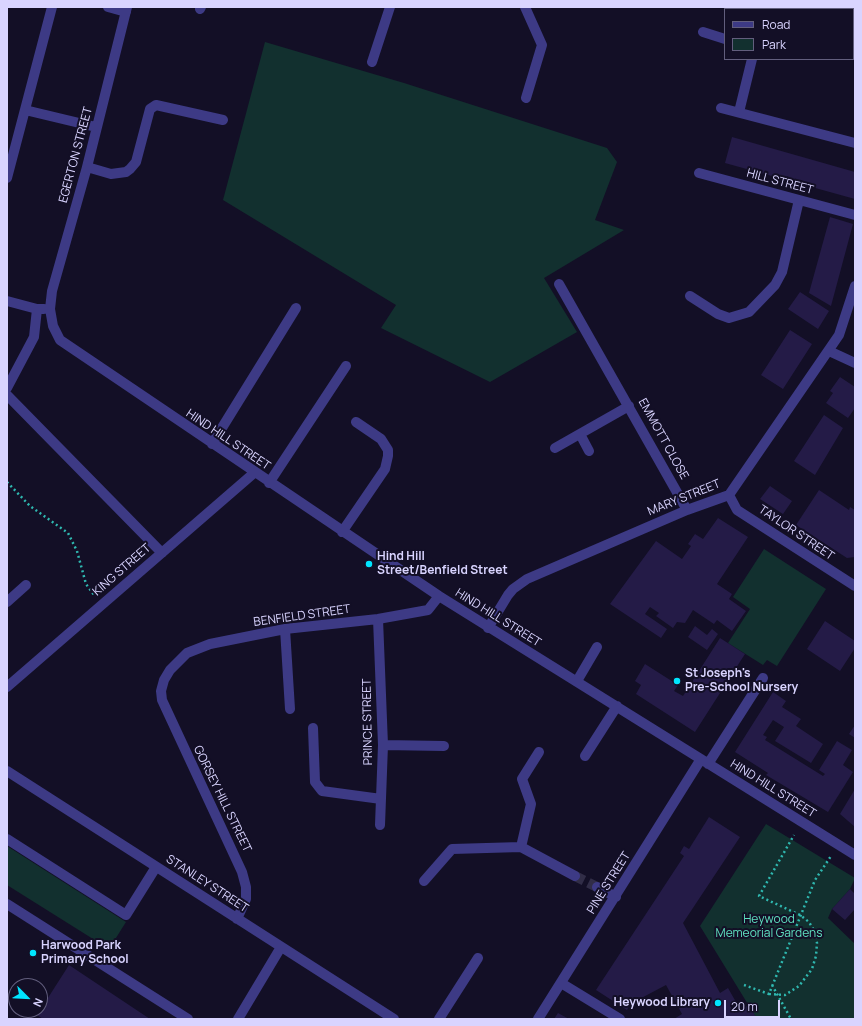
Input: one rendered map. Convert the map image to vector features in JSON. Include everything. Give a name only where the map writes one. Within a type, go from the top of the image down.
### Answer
[{"type":"street","points":[[7,178],[52,7]]},
{"type":"street","points":[[108,7],[126,9]]},
{"type":"street","points":[[372,62],[390,7]]},
{"type":"street","points":[[525,7],[542,45],[526,98]]},
{"type":"street","name":"EGERTON STREET","points":[[50,309],[52,291],[87,167],[126,9]]},
{"type":"street","points":[[704,32],[724,38]]},
{"type":"street","points":[[739,112],[752,60]]},
{"type":"street","points":[[87,167],[111,174],[126,172],[130,169],[136,162],[150,109],[156,105],[223,120]]},
{"type":"street","points":[[721,108],[855,143]]},
{"type":"street","points":[[25,110],[96,127]]},
{"type":"street","name":"HILL STREET","points":[[699,173],[855,215]]},
{"type":"street","points":[[690,296],[718,314],[729,318],[749,312],[775,285],[782,272],[799,200]]},
{"type":"street","name":"EMMOTT CLOSE","points":[[559,284],[616,381],[687,510]]},
{"type":"street","name":"MARY STREET","points":[[488,628],[508,595],[513,589],[527,579],[687,510],[729,495],[839,335],[846,319],[855,286]]},
{"type":"street","points":[[7,301],[37,309],[50,309]]},
{"type":"street","points":[[212,444],[296,308]]},
{"type":"street","points":[[7,388],[34,337],[37,309]]},
{"type":"street","name":"HIND HILL STREET","points":[[50,309],[53,326],[60,340],[254,473],[488,628],[577,681],[704,762],[855,855]]},
{"type":"street","points":[[829,351],[855,363]]},
{"type":"street","points":[[269,483],[346,366]]},
{"type":"street","points":[[7,395],[162,553]]},
{"type":"street","points":[[555,448],[629,406]]},
{"type":"street","points":[[342,532],[385,469],[388,456],[388,450],[381,439],[356,422]]},
{"type":"street","points":[[580,434],[589,451]]},
{"type":"street","name":"KING STREET","points":[[7,687],[254,473]]},
{"type":"street","name":"TAYLOR STREET","points":[[729,495],[738,510],[855,586]]},
{"type":"street","points":[[7,602],[26,585]]},
{"type":"street","name":"BENFIELD STREET","points":[[161,692],[164,680],[170,670],[187,653],[210,644],[285,629],[378,619],[428,610],[439,596]]},
{"type":"street","name":"PRINCE STREET","points":[[378,619],[383,745],[380,825]]},
{"type":"street","points":[[285,629],[290,709]]},
{"type":"street","points":[[577,681],[597,647]]},
{"type":"street","name":"PINE STREET","points":[[538,1019],[704,762],[764,678]]},
{"type":"street","name":"GORSEY HILL STREET","points":[[161,692],[166,714],[242,872],[246,887],[246,899],[237,919]]},
{"type":"street","points":[[585,756],[617,706]]},
{"type":"street","points":[[313,728],[315,782],[322,791],[381,799]]},
{"type":"street","points":[[383,745],[444,746]]},
{"type":"street","points":[[521,847],[530,804],[522,779],[539,752]]},
{"type":"street","name":"STANLEY STREET","points":[[9,776],[156,867],[394,1019]]},
{"type":"street","points":[[7,839],[126,915],[156,867]]},
{"type":"street","points":[[424,881],[452,849],[521,847],[576,876]]},
{"type":"street","points":[[597,887],[616,897]]},
{"type":"street","points":[[7,904],[188,1019]]},
{"type":"street","points":[[238,1019],[281,947]]},
{"type":"street","points":[[439,1019],[478,958]]},
{"type":"street","points":[[561,983],[620,1019]]},
{"type":"path","points":[[7,482],[30,506],[68,533],[77,551],[86,584],[101,606]]},
{"type":"path","points":[[744,985],[769,994],[785,995],[799,986],[812,970],[816,956],[817,943],[815,932],[809,922],[800,915],[759,896],[802,822]]},
{"type":"path","points":[[769,994],[815,880],[839,845]]},
{"type":"path","points":[[772,985],[791,1019]]},
{"type":"green space","points":[[855,7],[855,36],[854,8],[816,8]]},
{"type":"green space","points":[[265,42],[404,83],[607,148],[617,162],[595,220],[624,230],[544,278],[577,332],[490,382],[381,328],[396,305],[223,200]]},
{"type":"green space","points":[[764,549],[826,589],[777,666],[767,660],[763,665],[728,643],[750,609],[733,597]]},
{"type":"green space","name":"Heywood Memeorial Gardens","points":[[766,824],[855,878],[850,889],[832,909],[828,918],[855,944],[855,1019],[757,1019],[700,926]]},
{"type":"green space","points":[[7,846],[126,922],[109,949],[7,885]]},
{"type":"building","points":[[854,36],[855,36],[854,55]]},
{"type":"building","points":[[732,137],[855,172],[855,199],[725,163]]},
{"type":"building","points":[[830,217],[853,224],[831,306],[809,293]]},
{"type":"building","points":[[800,292],[829,311],[818,329],[788,309]]},
{"type":"building","points":[[790,330],[812,344],[783,389],[761,375]]},
{"type":"building","points":[[840,377],[855,387],[855,408],[848,418],[826,403],[833,393],[830,391]]},
{"type":"building","points":[[824,415],[843,428],[815,475],[794,461]]},
{"type":"building","points":[[770,486],[792,501],[783,514],[760,499]]},
{"type":"building","points":[[819,490],[849,510],[850,507],[855,510],[855,557],[847,558],[796,525]]},
{"type":"building","points":[[718,518],[748,537],[717,584],[732,594],[729,599],[746,611],[732,631],[717,620],[714,624],[693,610],[685,623],[677,622],[673,628],[656,616],[659,613],[650,607],[645,614],[667,629],[661,638],[610,604],[656,541],[682,559],[691,546],[688,544],[695,534],[703,539]]},
{"type":"building","points":[[825,621],[855,641],[855,648],[840,671],[807,649]]},
{"type":"building","points":[[695,626],[707,635],[712,629],[718,634],[707,650],[688,637]]},
{"type":"building","points":[[720,638],[745,654],[695,732],[636,694],[641,685],[635,681],[645,664],[678,685],[674,691],[683,696]]},
{"type":"building","points":[[773,692],[786,701],[782,707],[801,719],[796,726],[823,744],[811,763],[775,741],[784,727],[773,720],[763,735],[767,737],[765,740],[823,776],[825,774],[819,770],[837,741],[852,750],[843,765],[853,772],[828,812],[766,775],[768,773],[735,752]]},
{"type":"building","points":[[855,725],[855,738],[849,734]]},
{"type":"building","points":[[855,789],[855,827],[840,814]]},
{"type":"building","points":[[709,817],[740,837],[683,923],[720,993],[728,988],[736,1002],[730,1006],[734,1013],[749,1005],[757,1019],[674,1019],[682,1014],[666,985],[630,1004],[627,1010],[596,990],[684,856],[680,853],[684,846],[689,849]]},
{"type":"building","points":[[850,889],[855,894],[855,909],[845,920],[832,909]]},
{"type":"building","points":[[69,965],[150,1019],[43,1019],[42,1018],[48,1018],[48,998]]},
{"type":"building","points":[[558,1013],[569,1019],[554,1019]]},
{"type":"tunnel","points":[[575,876],[597,887]]},
{"type":"place","name":"Hind Hill Street/Benfield Street","points":[[369,564]]},
{"type":"place","name":"St Joseph's Pre-School Nursery","points":[[677,681]]},
{"type":"place","name":"Harwood Park Primary School","points":[[33,953]]},
{"type":"place","name":"Heywood Library","points":[[718,1003]]}]
